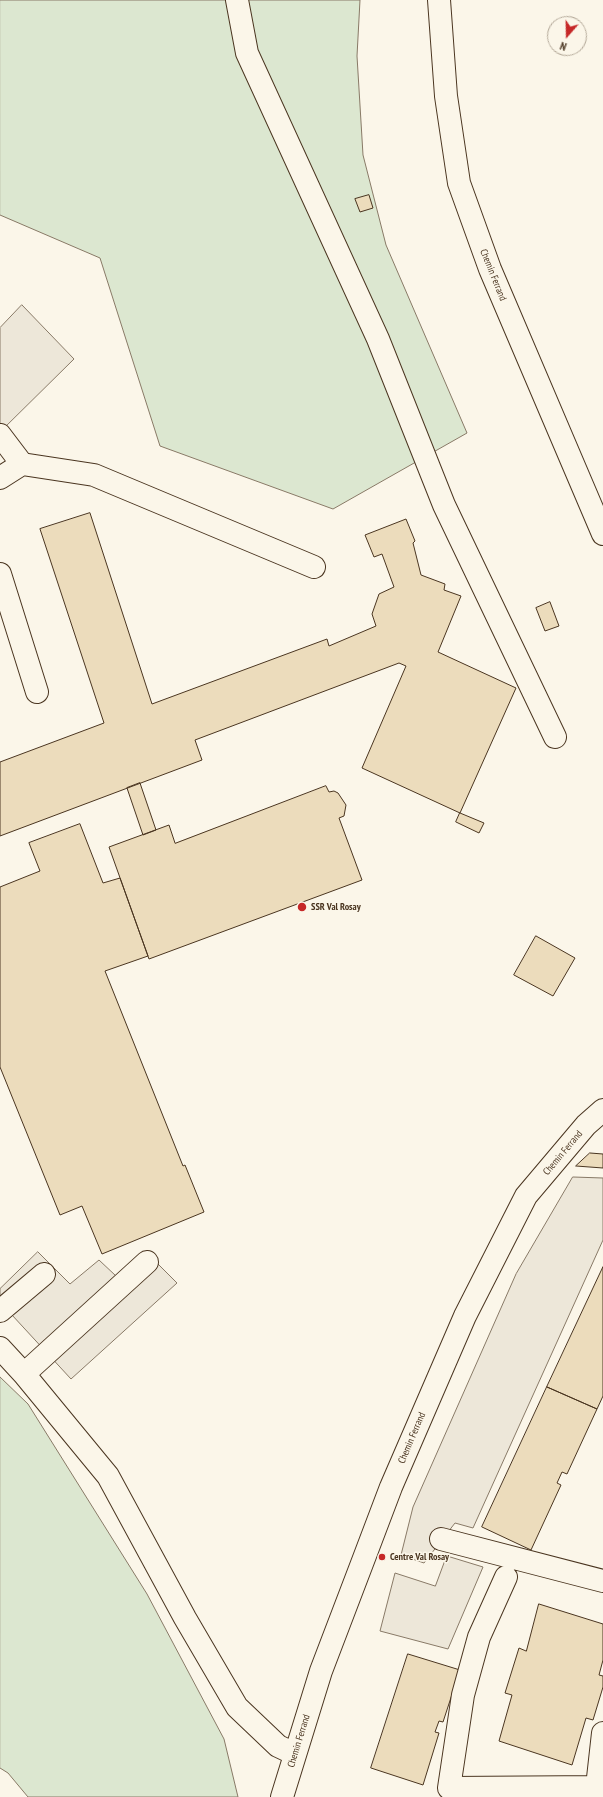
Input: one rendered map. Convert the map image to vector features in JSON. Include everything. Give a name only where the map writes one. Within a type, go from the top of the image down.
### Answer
[{"type":"street","points":[[238,0],[247,53],[378,339],[444,505],[555,737]]},
{"type":"street","name":"Chemin Ferrand","points":[[439,0],[446,96],[459,183],[490,269],[603,534]]},
{"type":"street","points":[[0,435],[22,464]]},
{"type":"street","points":[[0,478],[22,464],[94,475],[314,567]]},
{"type":"street","points":[[0,574],[37,692]]},
{"type":"street","name":"Chemin Ferrand","points":[[282,1797],[321,1671],[391,1487],[465,1316],[526,1196],[586,1125],[603,1110]]},
{"type":"street","points":[[24,1374],[147,1262]]},
{"type":"street","points":[[0,1311],[44,1274]]},
{"type":"street","points":[[0,1348],[24,1374],[108,1476],[185,1618],[237,1707],[278,1746],[295,1754]]},
{"type":"street","points":[[441,1539],[603,1581]]},
{"type":"street","points":[[506,1578],[479,1637],[463,1695],[449,1788],[600,1790],[603,1733]]},
{"type":"green space","points":[[0,0],[360,0],[357,56],[363,155],[386,245],[467,433],[333,509],[160,446],[100,258],[0,215]]},
{"type":"green space","points":[[0,1377],[28,1404],[147,1594],[224,1739],[238,1797],[28,1797],[8,1773],[0,1768]]},
{"type":"shaded area","points":[[22,305],[74,359],[0,432],[0,328]]},
{"type":"shaded area","points":[[573,1177],[603,1178],[603,1240],[473,1528],[455,1523],[424,1563],[401,1555],[413,1507],[516,1274]]},
{"type":"shaded area","points":[[38,1252],[70,1284],[99,1260],[116,1276],[146,1252],[177,1283],[71,1379],[0,1302],[0,1289]]},
{"type":"shaded area","points":[[447,1556],[483,1567],[448,1649],[380,1631],[395,1573],[435,1586]]},
{"type":"building","points":[[369,195],[373,208],[360,212],[355,199]]},
{"type":"building","points":[[90,513],[152,704],[327,639],[329,646],[376,626],[372,614],[379,594],[394,587],[382,554],[374,557],[365,535],[406,519],[415,541],[413,543],[421,575],[445,584],[444,590],[461,596],[438,652],[516,688],[460,813],[362,768],[406,666],[399,663],[195,740],[202,760],[0,836],[0,762],[104,723],[40,529]]},
{"type":"building","points":[[550,602],[559,626],[545,631],[536,608]]},
{"type":"building","points":[[140,783],[156,830],[143,835],[127,788]]},
{"type":"building","points":[[326,786],[329,792],[334,791],[338,793],[346,805],[344,816],[339,818],[362,880],[149,959],[109,847],[169,825],[175,843]]},
{"type":"building","points":[[460,813],[484,823],[479,833],[456,822]]},
{"type":"building","points":[[80,824],[103,883],[120,878],[148,956],[105,971],[183,1166],[185,1165],[204,1212],[102,1254],[82,1206],[60,1215],[0,1067],[0,887],[40,871],[29,843]]},
{"type":"building","points":[[536,936],[575,958],[553,996],[514,975]]},
{"type":"building","points":[[590,1153],[603,1154],[603,1168],[576,1166]]},
{"type":"building","points":[[603,1267],[603,1396],[597,1409],[547,1387]]},
{"type":"building","points":[[547,1387],[597,1409],[567,1474],[562,1472],[557,1483],[561,1485],[531,1550],[482,1527]]},
{"type":"building","points":[[539,1604],[603,1624],[603,1660],[599,1675],[603,1676],[603,1687],[593,1720],[586,1718],[572,1765],[499,1741],[512,1695],[505,1693],[519,1648],[526,1651]]},
{"type":"building","points":[[408,1654],[460,1670],[443,1722],[439,1721],[435,1732],[439,1733],[423,1785],[371,1768]]},
{"type":"place","name":"SSR Val Rosay","points":[[302,907]]},
{"type":"place","name":"Centre Val Rosay","points":[[382,1557]]}]
